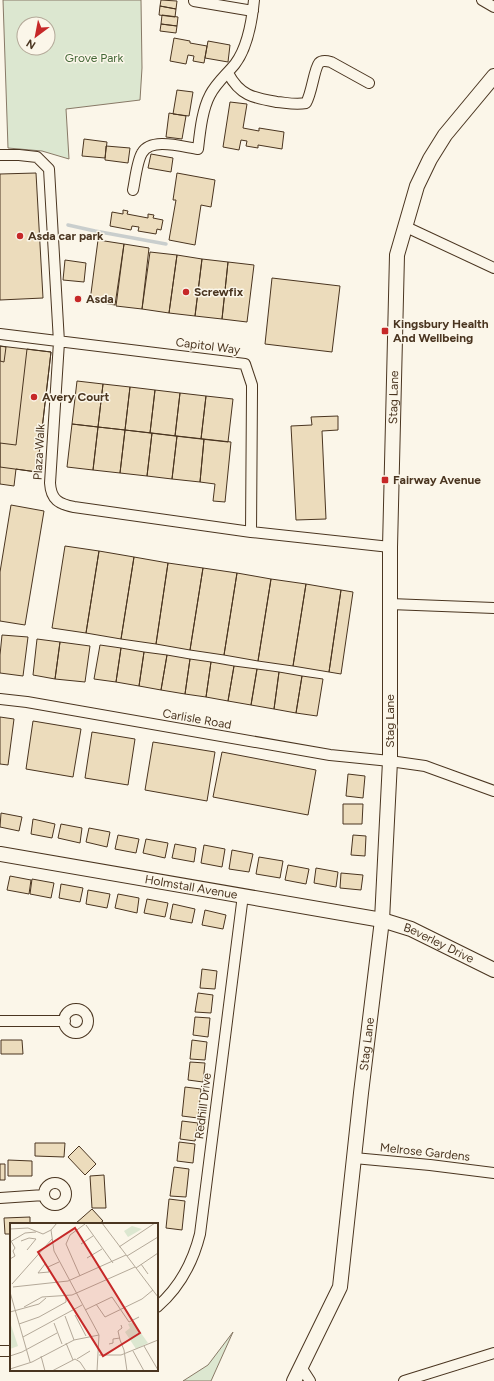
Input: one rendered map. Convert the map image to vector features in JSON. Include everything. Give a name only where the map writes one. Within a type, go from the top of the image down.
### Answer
[{"type":"street","points":[[133,190],[141,154],[145,149],[153,144],[162,144],[198,149],[201,125],[210,96],[215,87],[237,62],[244,50],[254,0]]},
{"type":"street","points":[[482,0],[494,7]]},
{"type":"street","points":[[194,1],[253,11]]},
{"type":"street","points":[[228,73],[233,82],[252,97],[296,104],[306,103],[310,96],[316,69],[319,63],[324,61],[331,62],[369,83]]},
{"type":"street","name":"Stag Lane","points":[[294,1381],[340,1287],[382,920],[390,761],[390,547],[397,255],[404,226],[417,186],[430,159],[445,135],[494,76]]},
{"type":"street","name":"Plaza Walk","points":[[0,155],[37,157],[49,169],[58,342],[50,483],[53,497],[62,504],[74,507],[250,532],[390,547]]},
{"type":"street","points":[[404,226],[494,268]]},
{"type":"street","name":"Capitol Way","points":[[0,334],[245,364],[252,385],[250,532]]},
{"type":"street","points":[[390,604],[494,608]]},
{"type":"street","name":"Carlisle Road","points":[[0,699],[330,755],[425,766],[494,791]]},
{"type":"street","name":"Holmstall Avenue","points":[[0,854],[382,920]]},
{"type":"street","name":"Redhill Drive","points":[[158,1306],[176,1286],[186,1271],[196,1251],[200,1234],[243,895]]},
{"type":"street","name":"Beverley Drive","points":[[382,920],[411,929],[494,970]]},
{"type":"street","points":[[0,1021],[64,1021]]},
{"type":"street","name":"Melrose Gardens","points":[[354,1158],[430,1164],[494,1173]]},
{"type":"street","points":[[0,1198],[44,1195]]},
{"type":"street","points":[[404,1381],[494,1353]]},
{"type":"street","points":[[301,1367],[310,1381]]},
{"type":"green space","name":"Grove Park","points":[[3,0],[141,0],[142,68],[140,100],[66,109],[69,159],[42,151],[8,148]]},
{"type":"green space","points":[[233,1332],[211,1381],[183,1381],[208,1365]]},
{"type":"building","points":[[161,0],[177,1],[176,9],[160,6]]},
{"type":"building","points":[[160,6],[176,9],[175,17],[159,15]]},
{"type":"building","points":[[162,15],[178,17],[177,26],[161,24]]},
{"type":"building","points":[[161,24],[177,26],[176,33],[160,31]]},
{"type":"building","points":[[174,38],[207,46],[204,63],[193,61],[194,56],[188,55],[186,64],[170,61]]},
{"type":"building","points":[[208,41],[230,45],[228,62],[205,58]]},
{"type":"building","points":[[177,90],[193,92],[189,116],[173,114]]},
{"type":"building","points":[[230,102],[247,104],[243,128],[259,131],[259,128],[284,132],[282,149],[258,145],[258,148],[246,146],[247,141],[241,140],[239,150],[223,147]]},
{"type":"building","points":[[169,113],[186,116],[182,139],[166,137]]},
{"type":"building","points":[[84,139],[107,142],[105,158],[82,156]]},
{"type":"building","points":[[106,146],[130,148],[128,163],[105,160]]},
{"type":"building","points":[[151,154],[173,158],[171,172],[148,168]]},
{"type":"building","name":"Asda car park","points":[[36,173],[43,298],[0,300],[0,174]]},
{"type":"building","points":[[177,173],[215,180],[211,207],[201,205],[195,245],[169,240],[176,200],[173,200]]},
{"type":"building","points":[[123,210],[128,211],[127,214],[148,218],[148,214],[154,215],[153,218],[163,220],[161,230],[157,229],[156,234],[138,231],[139,227],[132,226],[131,230],[110,226],[112,212],[123,214]]},
{"type":"building","points":[[98,240],[124,244],[115,305],[90,301]]},
{"type":"building","points":[[124,244],[149,248],[142,309],[116,306]]},
{"type":"building","points":[[150,252],[177,255],[169,313],[142,309]]},
{"type":"building","points":[[177,255],[202,259],[195,316],[169,313]]},
{"type":"building","points":[[202,259],[228,262],[222,319],[195,316]]},
{"type":"building","points":[[65,260],[86,263],[84,282],[63,280]]},
{"type":"building","points":[[228,262],[254,265],[247,322],[222,319]]},
{"type":"building","points":[[272,278],[340,286],[332,352],[265,344]]},
{"type":"building","points":[[0,346],[6,347],[4,362],[0,361]]},
{"type":"building","points":[[0,346],[51,352],[37,472],[16,469],[14,486],[0,484]]},
{"type":"building","name":"Avery Court","points":[[27,349],[51,352],[37,472],[0,467],[0,443],[16,445]]},
{"type":"building","points":[[77,381],[103,384],[98,427],[72,424]]},
{"type":"building","points":[[103,384],[130,387],[125,430],[98,427]]},
{"type":"building","points":[[130,387],[155,390],[150,433],[125,430]]},
{"type":"building","points":[[155,390],[180,393],[175,436],[150,433]]},
{"type":"building","points":[[180,393],[206,396],[201,439],[175,436]]},
{"type":"building","points":[[206,396],[233,399],[228,442],[201,439]]},
{"type":"building","points":[[338,416],[338,430],[322,431],[326,519],[296,520],[291,426],[312,425],[311,417]]},
{"type":"building","points":[[72,424],[98,427],[93,470],[67,467]]},
{"type":"building","points":[[98,427],[125,430],[120,473],[93,470]]},
{"type":"building","points":[[125,430],[152,433],[147,476],[120,473]]},
{"type":"building","points":[[152,433],[177,436],[172,479],[147,476]]},
{"type":"building","points":[[177,436],[204,439],[200,482],[172,479]]},
{"type":"building","points":[[204,439],[231,442],[225,502],[213,501],[215,484],[200,482]]},
{"type":"building","points":[[11,505],[44,511],[25,625],[0,621],[0,572]]},
{"type":"building","points":[[65,546],[99,551],[86,633],[52,628]]},
{"type":"building","points":[[99,551],[134,557],[121,639],[86,633]]},
{"type":"building","points":[[134,557],[168,563],[156,644],[121,639]]},
{"type":"building","points":[[168,563],[203,568],[190,650],[156,644]]},
{"type":"building","points":[[203,568],[237,573],[224,655],[190,650]]},
{"type":"building","points":[[237,573],[271,579],[258,661],[224,655]]},
{"type":"building","points":[[271,579],[306,584],[293,666],[258,661]]},
{"type":"building","points":[[306,584],[341,590],[329,672],[293,666]]},
{"type":"building","points":[[341,590],[353,592],[341,674],[329,672]]},
{"type":"building","points":[[2,635],[28,637],[23,676],[0,673]]},
{"type":"building","points":[[37,639],[60,642],[55,679],[33,675]]},
{"type":"building","points":[[60,642],[90,646],[85,682],[55,679]]},
{"type":"building","points":[[100,645],[121,648],[116,682],[94,679]]},
{"type":"building","points":[[121,648],[144,652],[139,686],[116,682]]},
{"type":"building","points":[[144,652],[167,655],[161,690],[139,686]]},
{"type":"building","points":[[167,655],[190,659],[185,694],[161,690]]},
{"type":"building","points":[[190,659],[211,662],[206,697],[185,694]]},
{"type":"building","points":[[211,662],[234,666],[228,701],[206,697]]},
{"type":"building","points":[[234,666],[257,669],[251,705],[228,701]]},
{"type":"building","points":[[257,669],[279,672],[274,709],[251,705]]},
{"type":"building","points":[[279,672],[302,676],[296,713],[274,709]]},
{"type":"building","points":[[302,676],[323,679],[317,716],[296,713]]},
{"type":"building","points":[[0,717],[14,719],[8,765],[0,764]]},
{"type":"building","points":[[33,721],[81,729],[73,777],[26,769]]},
{"type":"building","points":[[92,732],[135,739],[128,785],[85,778]]},
{"type":"building","points":[[153,742],[215,752],[207,801],[145,790]]},
{"type":"building","points":[[222,752],[316,770],[308,815],[213,797]]},
{"type":"building","points":[[348,774],[365,776],[363,798],[346,796]]},
{"type":"building","points":[[343,804],[363,804],[362,824],[343,824]]},
{"type":"building","points":[[1,813],[22,817],[19,831],[0,827]]},
{"type":"building","points":[[33,819],[55,824],[52,838],[31,834]]},
{"type":"building","points":[[61,824],[82,828],[80,843],[58,838]]},
{"type":"building","points":[[89,828],[110,832],[107,847],[86,842]]},
{"type":"building","points":[[118,835],[139,839],[136,853],[115,849]]},
{"type":"building","points":[[353,835],[366,836],[365,856],[351,855]]},
{"type":"building","points":[[146,839],[168,843],[165,858],[143,853]]},
{"type":"building","points":[[175,844],[196,848],[194,862],[172,858]]},
{"type":"building","points":[[204,845],[225,849],[222,867],[201,863]]},
{"type":"building","points":[[232,850],[253,854],[249,872],[229,869]]},
{"type":"building","points":[[259,857],[283,861],[280,878],[256,874]]},
{"type":"building","points":[[288,865],[309,869],[306,884],[285,880]]},
{"type":"building","points":[[316,868],[338,872],[336,887],[314,883]]},
{"type":"building","points":[[341,873],[363,875],[361,890],[340,888]]},
{"type":"building","points":[[10,876],[31,880],[29,894],[7,890]]},
{"type":"building","points":[[32,879],[54,883],[51,898],[30,894]]},
{"type":"building","points":[[61,884],[83,888],[80,902],[59,898]]},
{"type":"building","points":[[88,890],[110,894],[107,908],[86,904]]},
{"type":"building","points":[[118,894],[139,898],[137,913],[115,908]]},
{"type":"building","points":[[147,899],[168,903],[165,917],[144,913]]},
{"type":"building","points":[[173,904],[195,909],[192,923],[170,919]]},
{"type":"building","points":[[205,910],[226,915],[223,929],[202,925]]},
{"type":"building","points":[[202,969],[217,971],[215,989],[200,988]]},
{"type":"building","points":[[198,993],[213,995],[211,1013],[195,1012]]},
{"type":"building","points":[[195,1017],[210,1018],[208,1037],[193,1035]]},
{"type":"building","points":[[1,1040],[22,1040],[23,1054],[1,1054]]},
{"type":"building","points":[[192,1040],[207,1042],[205,1060],[190,1059]]},
{"type":"building","points":[[190,1062],[205,1063],[203,1082],[188,1080]]},
{"type":"building","points":[[185,1087],[201,1089],[198,1118],[182,1116]]},
{"type":"building","points":[[182,1121],[198,1123],[195,1141],[180,1139]]},
{"type":"building","points":[[179,1142],[195,1144],[193,1163],[177,1161]]},
{"type":"building","points":[[35,1143],[65,1143],[64,1157],[35,1156]]},
{"type":"building","points":[[79,1146],[96,1164],[85,1175],[68,1157]]},
{"type":"building","points":[[8,1160],[32,1161],[32,1176],[8,1176]]},
{"type":"building","points":[[0,1164],[5,1164],[5,1180],[0,1180]]},
{"type":"building","points":[[174,1167],[189,1169],[186,1197],[170,1196]]},
{"type":"building","points":[[104,1175],[106,1208],[92,1208],[90,1176]]},
{"type":"building","points":[[169,1199],[185,1201],[182,1230],[166,1228]]},
{"type":"building","points":[[92,1209],[103,1221],[100,1223],[76,1223]]},
{"type":"building","points":[[30,1217],[30,1223],[10,1223],[10,1234],[5,1234],[4,1218]]},
{"type":"waterway","points":[[68,225],[166,244]]},
{"type":"place","name":"Asda car park","points":[[20,236]]},
{"type":"place","name":"Screwfix","points":[[186,292]]},
{"type":"place","name":"Asda","points":[[78,299]]},
{"type":"place","name":"Kingsbury Health And Wellbeing","points":[[385,331]]},
{"type":"place","name":"Avery Court","points":[[34,397]]},
{"type":"place","name":"Fairway Avenue","points":[[385,480]]}]
